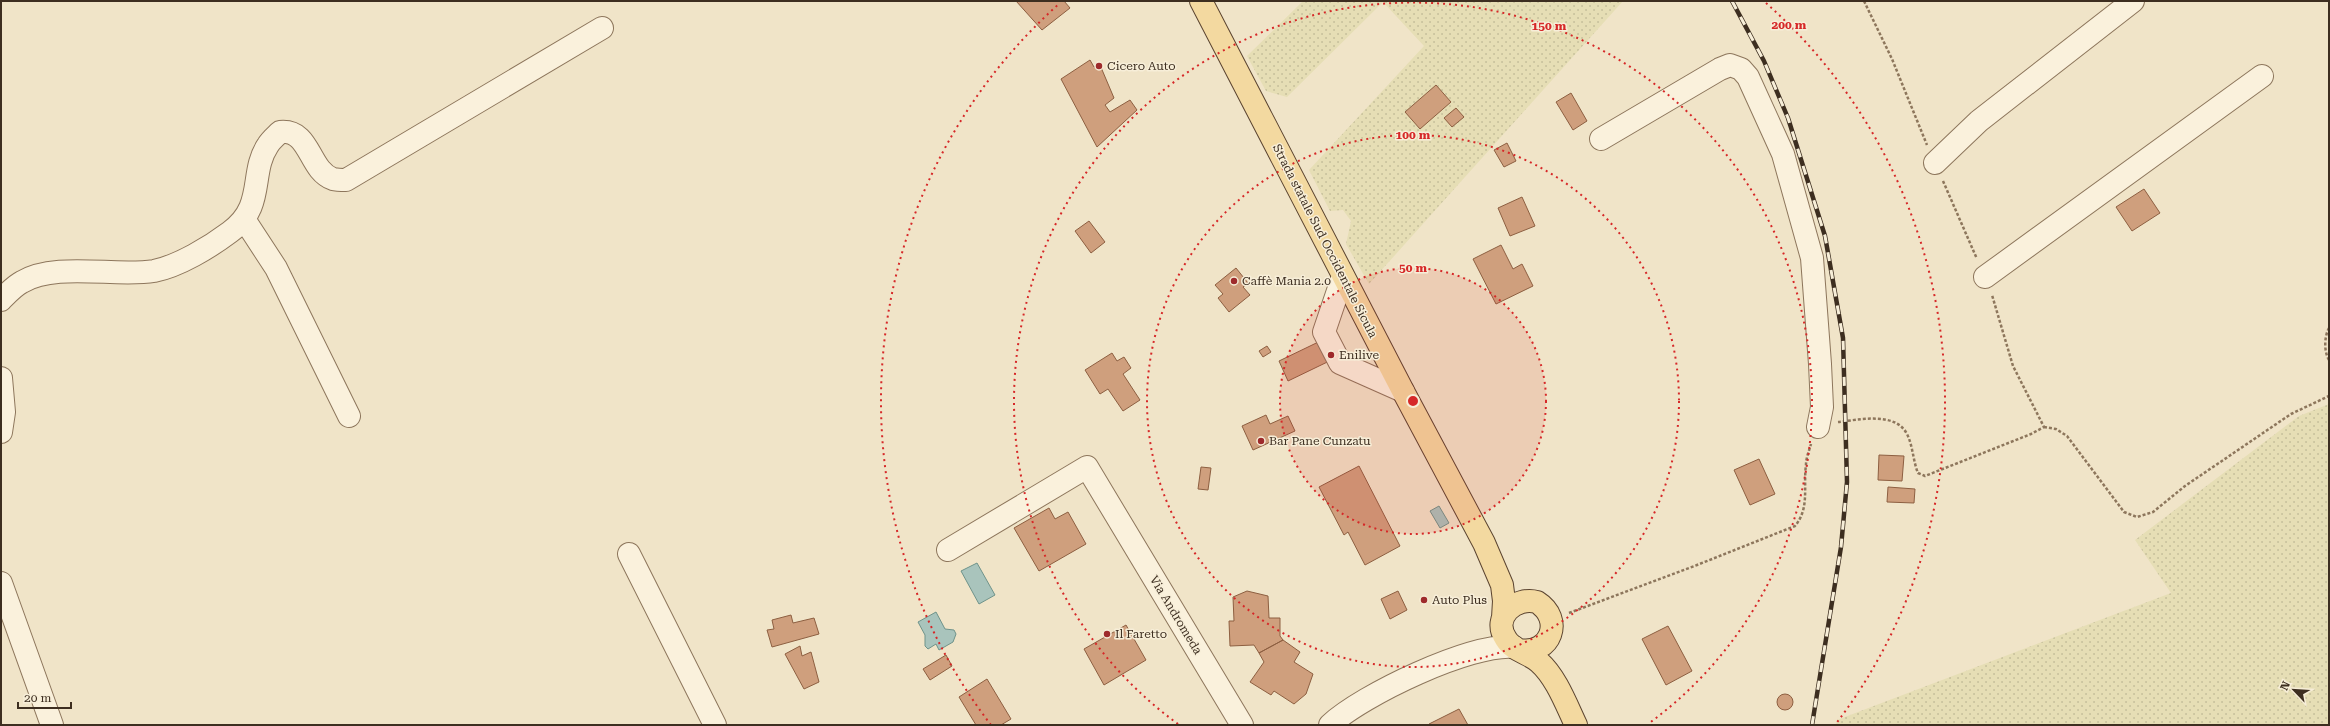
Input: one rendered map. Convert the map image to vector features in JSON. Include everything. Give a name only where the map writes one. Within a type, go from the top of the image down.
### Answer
[{"type":"main road","name":"Strada statale Sud Occidentale Sicula","points":[[1201,1],[1403,391],[1484,543]]},
{"type":"main road","points":[[1484,543],[1513,582],[1546,609],[1551,627],[1554,668],[1564,699]]},
{"type":"main road","points":[[1484,543],[1502,585],[1504,601],[1503,634],[1517,649],[1539,661],[1548,672],[1564,699],[1576,725]]},
{"type":"main road","points":[[1503,620],[1509,608],[1514,604],[1526,600],[1537,602]]},
{"type":"main road","points":[[1517,649],[1532,650],[1538,648],[1551,627]]},
{"type":"street","points":[[1935,163],[1979,122],[2133,1]]},
{"type":"street","points":[[1,300],[21,282],[43,273],[154,270],[188,258],[231,231],[244,219],[255,196],[261,163],[267,146],[280,132],[289,131],[299,136],[323,172],[333,179],[346,180],[602,28]]},
{"type":"street","points":[[1601,139],[1720,69],[1730,66],[1740,69],[1748,77],[1783,154],[1812,258],[1822,407],[1818,427]]},
{"type":"street","points":[[1985,277],[2262,76]]},
{"type":"street","points":[[244,219],[276,268],[349,416]]},
{"type":"street","points":[[1343,276],[1324,332],[1340,364],[1403,391]]},
{"type":"street","points":[[1,378],[4,412],[1,432]]},
{"type":"street","name":"Via Andromeda","points":[[948,550],[1087,467],[1242,725]]},
{"type":"street","points":[[629,554],[715,725]]},
{"type":"street","points":[[1,583],[52,725]]},
{"type":"street","points":[[1469,654],[1503,620]]},
{"type":"street","points":[[1330,725],[1406,678],[1469,654],[1500,646],[1517,649]]},
{"type":"path","points":[[1864,1],[1892,59],[1935,163],[1985,277],[2013,366],[2044,427]]},
{"type":"path","points":[[2329,328],[2325,344],[2326,355],[2329,360]]},
{"type":"path","points":[[1551,627],[1697,565],[1795,526],[1801,519],[1804,508],[1806,465],[1812,436],[1818,427],[1847,421],[1884,419],[1900,424],[1907,434],[1918,473],[1926,476],[2031,434],[2044,427],[2056,429],[2067,436],[2124,512],[2137,517],[2153,512],[2185,486],[2290,414],[2329,396]]},
{"type":"shaded area","points":[[1303,1],[1623,1],[1369,284],[1346,244],[1351,221],[1343,210],[1330,211],[1309,170],[1424,46],[1383,2],[1287,97],[1266,91],[1247,56]]},
{"type":"shaded area","points":[[2329,404],[2329,725],[1836,725],[1837,720],[2171,593],[2135,540],[2299,416]]},
{"type":"water","points":[[1439,506],[1449,523],[1440,528],[1430,511]]},
{"type":"water","points":[[977,563],[995,595],[979,604],[961,571]]},
{"type":"water","points":[[936,612],[945,629],[954,630],[956,634],[953,642],[939,650],[936,644],[928,649],[925,646],[925,635],[918,622]]},
{"type":"building","points":[[1016,1],[1064,1],[1070,8],[1042,30]]},
{"type":"building","points":[[1090,60],[1094,67],[1100,65],[1114,98],[1105,105],[1110,112],[1130,100],[1137,110],[1097,147],[1061,79]]},
{"type":"building","points":[[1436,85],[1451,102],[1420,129],[1405,112]]},
{"type":"building","points":[[1571,93],[1587,121],[1573,130],[1556,102]]},
{"type":"building","points":[[1456,108],[1464,117],[1452,127],[1444,118]]},
{"type":"building","points":[[1507,143],[1516,161],[1504,167],[1494,150]]},
{"type":"building","points":[[2144,189],[2160,213],[2132,231],[2116,207]]},
{"type":"building","points":[[1522,197],[1535,226],[1510,236],[1498,208]]},
{"type":"building","points":[[1089,221],[1105,242],[1091,253],[1075,231]]},
{"type":"building","points":[[1501,245],[1513,269],[1522,264],[1533,286],[1496,304],[1473,259]]},
{"type":"building","points":[[1236,268],[1248,283],[1243,287],[1250,295],[1229,312],[1218,298],[1223,294],[1215,285]]},
{"type":"building","points":[[1337,333],[1346,353],[1288,381],[1279,361]]},
{"type":"building","points":[[1267,346],[1271,352],[1263,357],[1259,351]]},
{"type":"building","points":[[1112,353],[1117,361],[1124,357],[1131,368],[1123,374],[1140,400],[1123,411],[1108,389],[1100,394],[1085,370]]},
{"type":"building","name":"Bar Pane Cunzatu","points":[[1266,415],[1270,424],[1288,416],[1295,431],[1253,450],[1242,426]]},
{"type":"building","points":[[1879,455],[1904,456],[1902,481],[1878,480]]},
{"type":"building","points":[[1759,459],[1775,494],[1750,505],[1734,470]]},
{"type":"building","points":[[1359,466],[1400,546],[1365,565],[1348,532],[1344,535],[1319,487]]},
{"type":"building","points":[[1201,467],[1211,468],[1208,490],[1198,489]]},
{"type":"building","points":[[1888,487],[1915,489],[1914,503],[1887,502]]},
{"type":"building","points":[[1049,508],[1055,519],[1068,512],[1086,544],[1039,571],[1014,528]]},
{"type":"building","points":[[1247,591],[1268,596],[1269,618],[1280,618],[1280,636],[1283,640],[1259,653],[1254,645],[1230,646],[1229,621],[1234,621],[1233,597]]},
{"type":"building","points":[[1398,591],[1407,610],[1390,619],[1381,599]]},
{"type":"building","points":[[791,615],[793,623],[814,618],[819,634],[772,647],[767,630],[774,629],[772,620]]},
{"type":"building","points":[[1126,625],[1146,660],[1104,685],[1084,649]]},
{"type":"building","points":[[1668,626],[1692,671],[1666,685],[1642,639]]},
{"type":"building","points":[[1283,640],[1300,652],[1294,662],[1313,674],[1306,694],[1294,704],[1274,691],[1271,695],[1250,682],[1264,662],[1259,653]]},
{"type":"building","points":[[800,646],[802,656],[811,652],[819,682],[804,689],[785,654]]},
{"type":"building","points":[[946,655],[952,666],[930,680],[923,669]]},
{"type":"building","points":[[987,679],[1011,719],[1001,725],[976,725],[959,697]]},
{"type":"building","points":[[1785,694],[1791,696],[1793,702],[1791,708],[1785,710],[1779,708],[1777,702],[1779,696]]},
{"type":"building","points":[[1459,709],[1468,725],[1429,724]]},
{"type":"railway","points":[[1732,1],[1764,61],[1788,118],[1825,236],[1843,338],[1847,482],[1841,547],[1812,725]]},
{"type":"place","name":"Cicero Auto","points":[[1099,66]]},
{"type":"place","name":"Caffè Mania 2.0","points":[[1234,281]]},
{"type":"place","name":"Enilive","points":[[1331,355]]},
{"type":"place","name":"Bar Pane Cunzatu","points":[[1261,441]]},
{"type":"place","name":"Auto Plus","points":[[1424,600]]},
{"type":"place","name":"Il Faretto","points":[[1107,634]]}]
